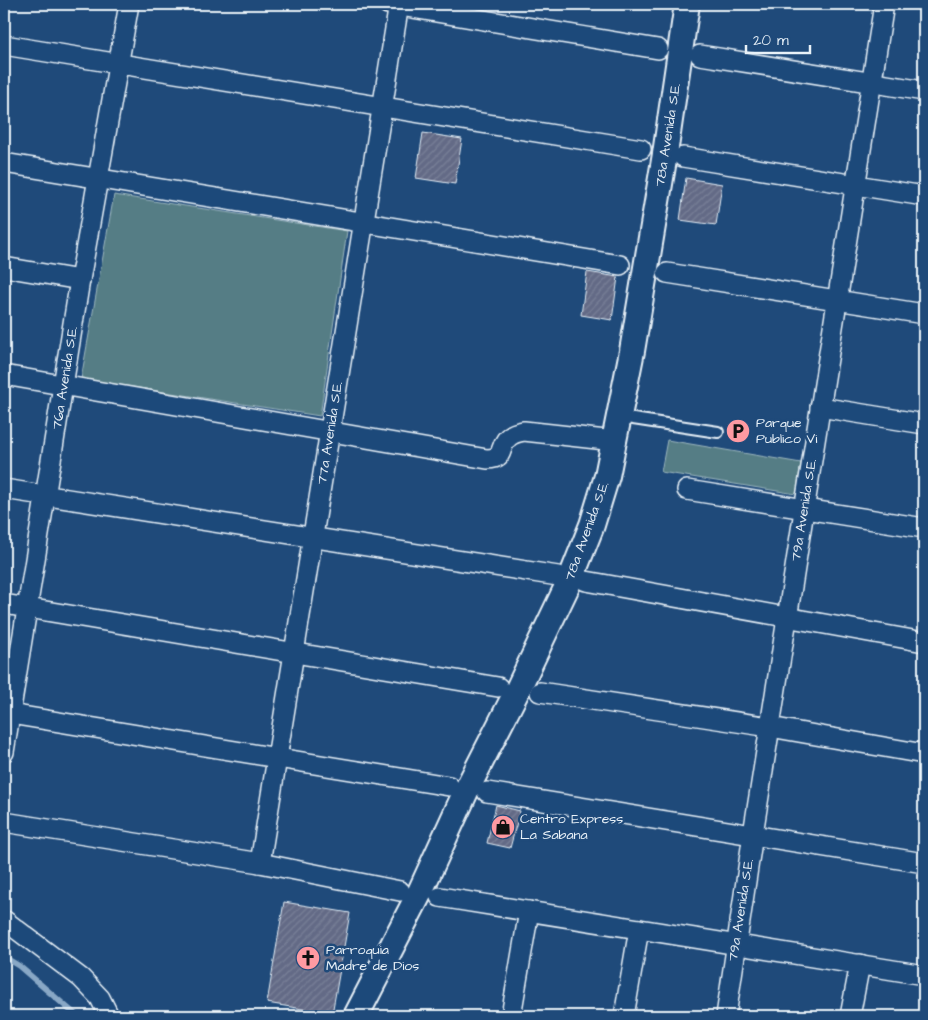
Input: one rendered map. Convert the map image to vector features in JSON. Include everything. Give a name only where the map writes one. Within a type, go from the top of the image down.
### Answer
[{"type":"street","name":"76a Avenida S.E.","points":[[4,752],[7,714],[28,608],[80,280],[129,4]]},
{"type":"street","points":[[396,4],[658,49]]},
{"type":"street","name":"77a Avenida S.E.","points":[[260,863],[364,223],[396,4]]},
{"type":"street","name":"78a Avenida S.E.","points":[[356,1016],[419,894],[467,789],[518,689],[571,578],[592,525],[607,476],[620,416],[665,154],[687,4]]},
{"type":"street","name":"79a Avenida S.E.","points":[[726,1016],[884,4]]},
{"type":"street","points":[[4,45],[641,149]]},
{"type":"street","points":[[700,55],[924,91]]},
{"type":"street","points":[[683,157],[924,196]]},
{"type":"street","points":[[4,163],[620,265]]},
{"type":"street","points":[[4,267],[80,280]]},
{"type":"street","points":[[667,273],[924,314]]},
{"type":"street","points":[[4,375],[487,459],[496,459],[501,453],[506,440],[514,433],[524,431],[615,441]]},
{"type":"street","points":[[820,407],[924,424]]},
{"type":"street","points":[[4,489],[558,576]]},
{"type":"street","points":[[687,490],[924,528]]},
{"type":"street","points":[[586,581],[924,642]]},
{"type":"street","points":[[4,604],[498,687]]},
{"type":"street","points":[[540,692],[770,727],[924,754]]},
{"type":"street","points":[[7,714],[449,786]]},
{"type":"street","points":[[487,792],[924,863]]},
{"type":"street","points":[[4,822],[260,863],[400,891]]},
{"type":"street","points":[[440,897],[924,975]]},
{"type":"street","points":[[511,1016],[529,911]]},
{"type":"street","points":[[4,920],[81,978],[100,998],[109,1016]]},
{"type":"street","points":[[624,1016],[639,929]]},
{"type":"street","points":[[850,1016],[860,964]]},
{"type":"lane","points":[[620,416],[718,432]]},
{"type":"green space","points":[[114,195],[347,231],[320,416],[81,379]]},
{"type":"green space","points":[[667,440],[801,463],[796,494],[661,472]]},
{"type":"building","points":[[423,133],[462,139],[455,184],[416,178]]},
{"type":"building","points":[[686,178],[722,184],[716,225],[680,220]]},
{"type":"building","points":[[587,272],[618,277],[612,320],[581,315]]},
{"type":"building","name":"Centro Express La Sabana","points":[[496,805],[520,811],[510,848],[487,843]]},
{"type":"building","name":"Parroquia Madre de Dios","points":[[284,902],[350,913],[332,1014],[267,1003]]},
{"type":"waterway","points":[[4,957],[19,966],[77,1016]]},
{"type":"place","name":"Parque Publico Vi","points":[[738,431]]},
{"type":"place","name":"Centro Express La Sabana","points":[[503,827]]},
{"type":"place","name":"Parroquia Madre de Dios","points":[[308,958]]}]
